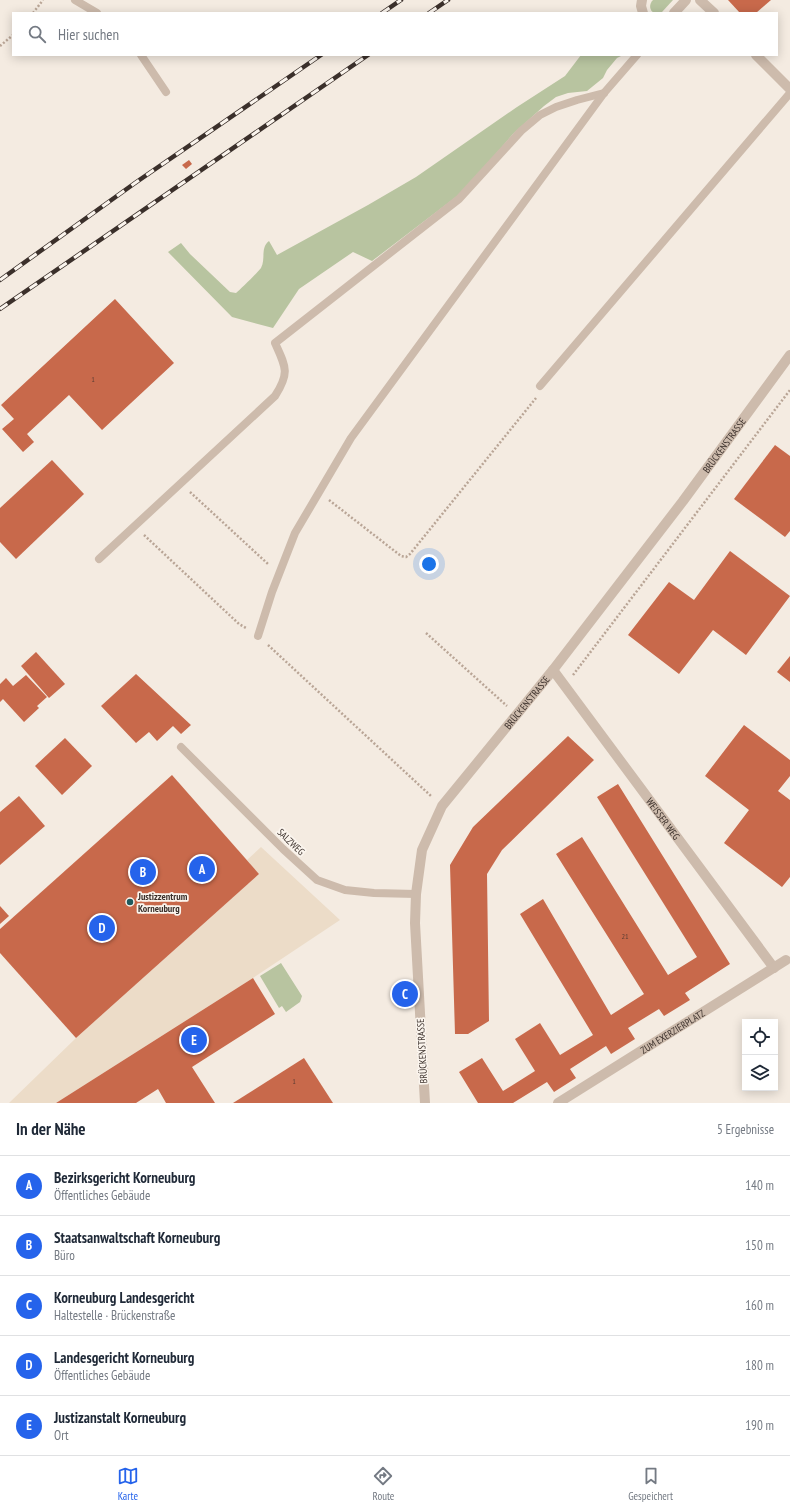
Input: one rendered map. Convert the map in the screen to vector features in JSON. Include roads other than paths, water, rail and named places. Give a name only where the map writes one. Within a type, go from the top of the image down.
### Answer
[{"type":"street","points":[[642,0],[641,6],[643,12]]},
{"type":"street","points":[[675,12],[686,0]]},
{"type":"street","points":[[700,0],[713,12]]},
{"type":"street","points":[[757,56],[790,89]]},
{"type":"street","name":"BRÜCKENSTRASSE","points":[[425,1103],[415,923],[416,894],[422,850],[442,806],[553,670],[683,501],[790,355]]},
{"type":"street","name":"WEISSER WEG","points":[[553,670],[774,968]]},
{"type":"street","name":"ZUM EXERZIERPLATZ","points":[[558,1103],[786,960]]},
{"type":"lane","points":[[75,0],[95,12]]},
{"type":"lane","points":[[142,56],[166,92]]},
{"type":"lane","points":[[258,636],[295,533],[351,438],[604,93],[636,56]]},
{"type":"lane","points":[[98,559],[275,396],[281,387],[285,376],[286,365],[275,343],[459,199],[521,130],[540,115],[556,107],[604,93]]},
{"type":"lane","points":[[540,386],[790,93]]},
{"type":"lane","name":"SALZWEG","points":[[181,747],[283,849],[317,880],[345,890],[374,893],[416,894]]},
{"type":"railway","points":[[383,12],[401,0]]},
{"type":"railway","points":[[430,12],[448,0]]},
{"type":"railway","points":[[0,280],[135,183],[320,56]]},
{"type":"railway","points":[[0,309],[367,56]]},
{"type":"place","name":"Bezirksgericht Korneuburg","points":[[202,869]]},
{"type":"place","name":"Staatsanwaltschaft Korneuburg","points":[[143,872]]},
{"type":"place","name":"Justizzentrum Korneuburg","points":[[130,902]]},
{"type":"place","name":"Landesgericht Korneuburg","points":[[102,928]]},
{"type":"place","name":"Korneuburg Landesgericht","points":[[405,994]]},
{"type":"place","name":"Justizanstalt Korneuburg","points":[[194,1040]]}]
